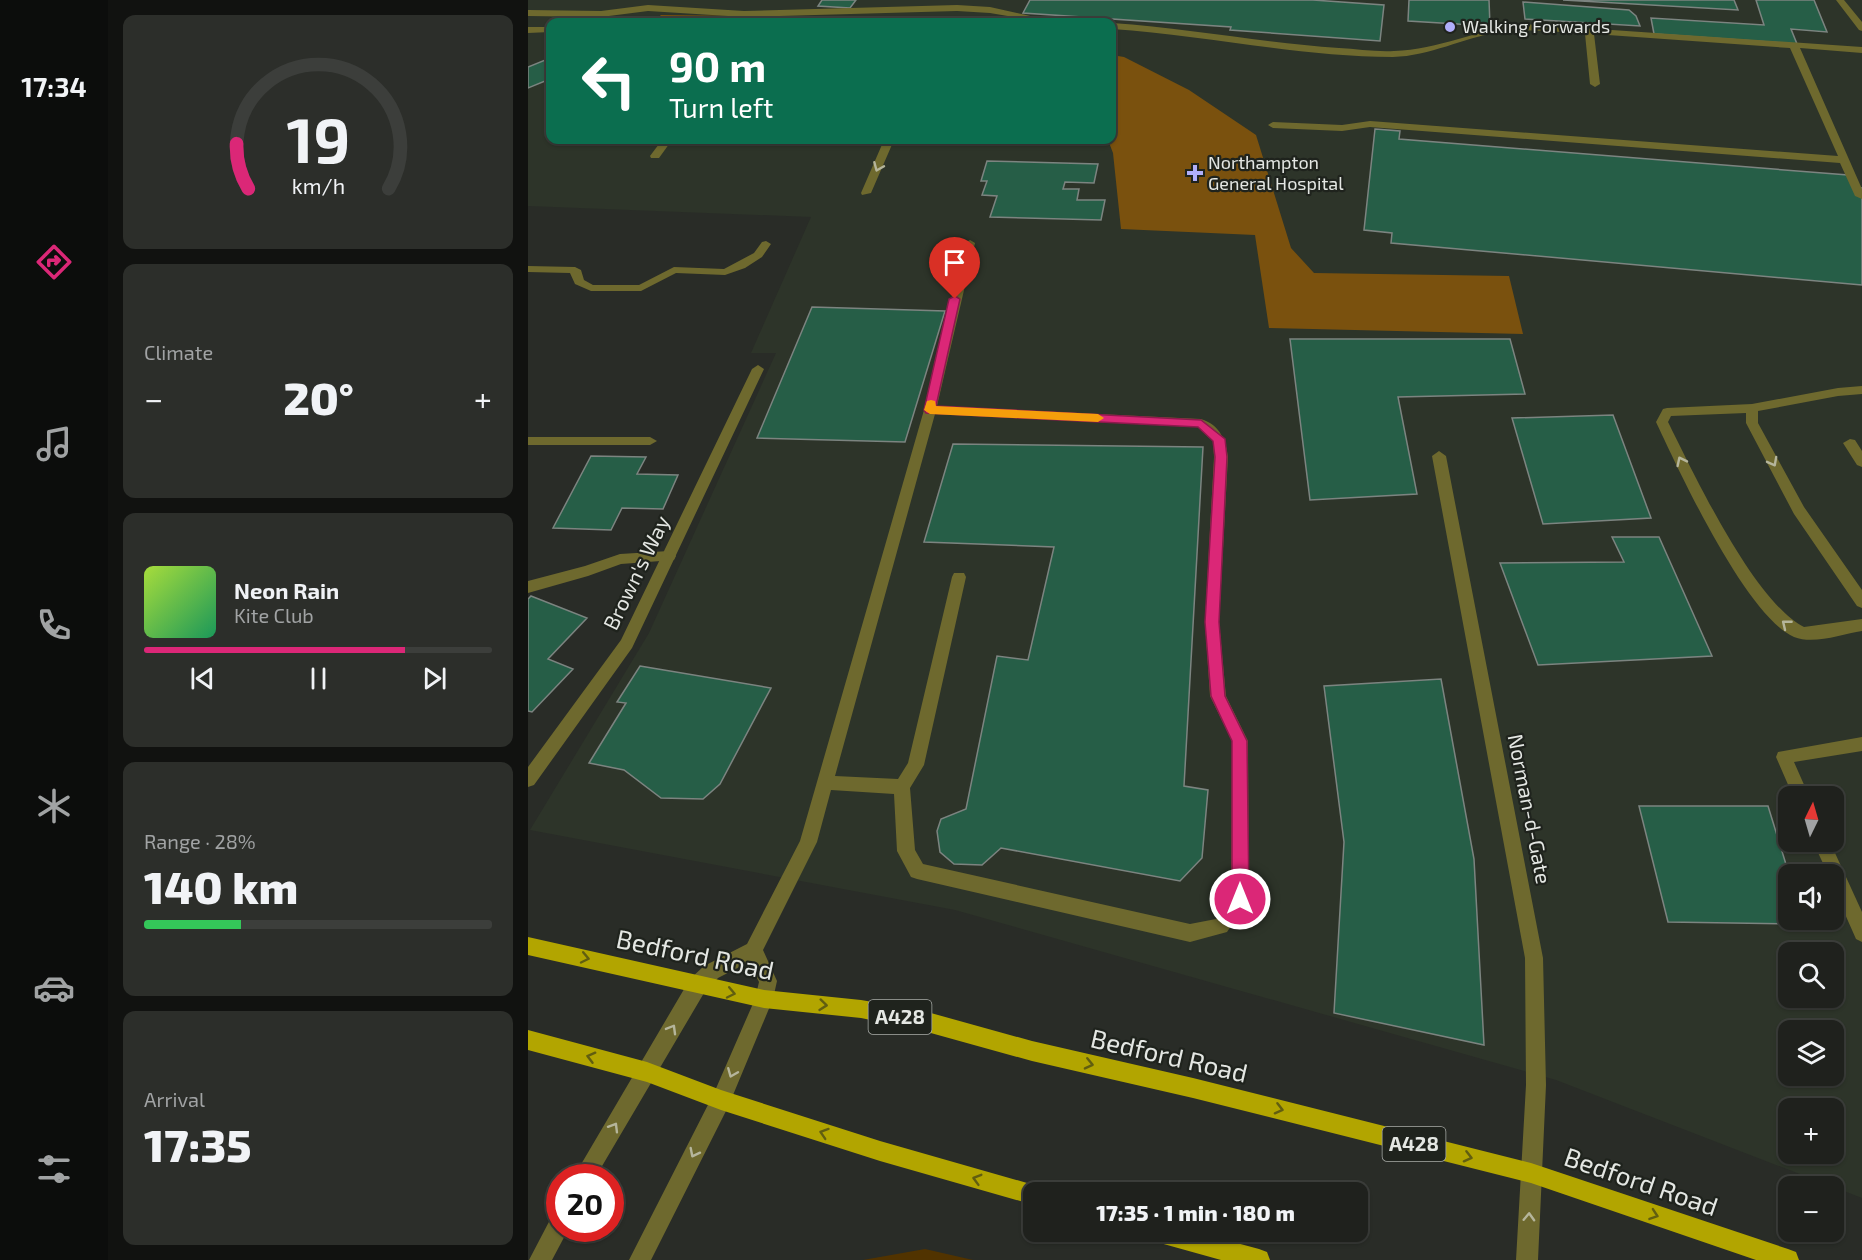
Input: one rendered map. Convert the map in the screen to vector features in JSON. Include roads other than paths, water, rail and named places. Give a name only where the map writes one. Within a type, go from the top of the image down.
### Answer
[{"type":"main road","name":"Bedford Road","points":[[528,946],[627,967],[697,986],[764,999],[861,1009],[920,1020],[1032,1052],[1193,1088],[1531,1173],[1788,1260]]},
{"type":"main road","points":[[528,1040],[647,1072],[721,1101],[880,1151],[1023,1192]]},
{"type":"main road","points":[[1195,1242],[1259,1260]]},
{"type":"street","points":[[627,9],[643,0]]},
{"type":"street","points":[[1840,0],[1862,28]]},
{"type":"street","points":[[528,13],[601,14],[627,9],[744,14],[957,8],[990,10],[1032,18]]},
{"type":"street","points":[[1116,26],[1172,30],[1275,46],[1393,54],[1424,51],[1508,27],[1862,50]]},
{"type":"street","points":[[528,30],[546,30]]},
{"type":"street","points":[[1589,31],[1595,84]]},
{"type":"street","points":[[1794,46],[1860,196]]},
{"type":"street","points":[[1273,125],[1342,128],[1370,124],[1844,160]]},
{"type":"street","points":[[655,156],[664,144]]},
{"type":"street","points":[[866,194],[888,144]]},
{"type":"street","points":[[591,1164],[697,986],[711,972],[753,950],[808,842],[930,410],[970,243]]},
{"type":"street","points":[[528,269],[575,270],[579,282],[591,288],[641,288],[674,270],[725,272],[741,266],[758,255],[766,244]]},
{"type":"street","name":"Brown's Way","points":[[528,780],[627,644],[758,369]]},
{"type":"street","points":[[1862,390],[1838,392],[1752,408],[1667,412],[1662,422],[1688,477],[1751,585],[1785,626],[1801,633],[1862,626]]},
{"type":"street","points":[[1752,408],[1752,423],[1799,510],[1862,602]]},
{"type":"street","points":[[930,410],[1201,423],[1219,439],[1221,457],[1212,622],[1218,696],[1239,741],[1240,899],[1221,926],[1190,933],[917,871],[906,851],[902,787],[916,765],[959,577]]},
{"type":"street","points":[[528,441],[650,441]]},
{"type":"street","points":[[1850,443],[1862,462]]},
{"type":"street","name":"Norman-d-Gate","points":[[1439,456],[1534,958],[1536,1085],[1527,1260]]},
{"type":"street","points":[[528,587],[588,571],[620,559],[669,556]]},
{"type":"street","points":[[1797,786],[1784,757],[1862,744]]},
{"type":"street","points":[[826,783],[902,787]]},
{"type":"street","points":[[1826,852],[1862,933]]},
{"type":"street","points":[[640,1260],[721,1101],[764,999],[768,981],[753,950]]},
{"type":"street","points":[[540,1260],[550,1242]]},
{"type":"place","name":"Walking Forwards","points":[[1450,27]]},
{"type":"place","name":"Northampton General Hospital","points":[[1195,173]]}]
